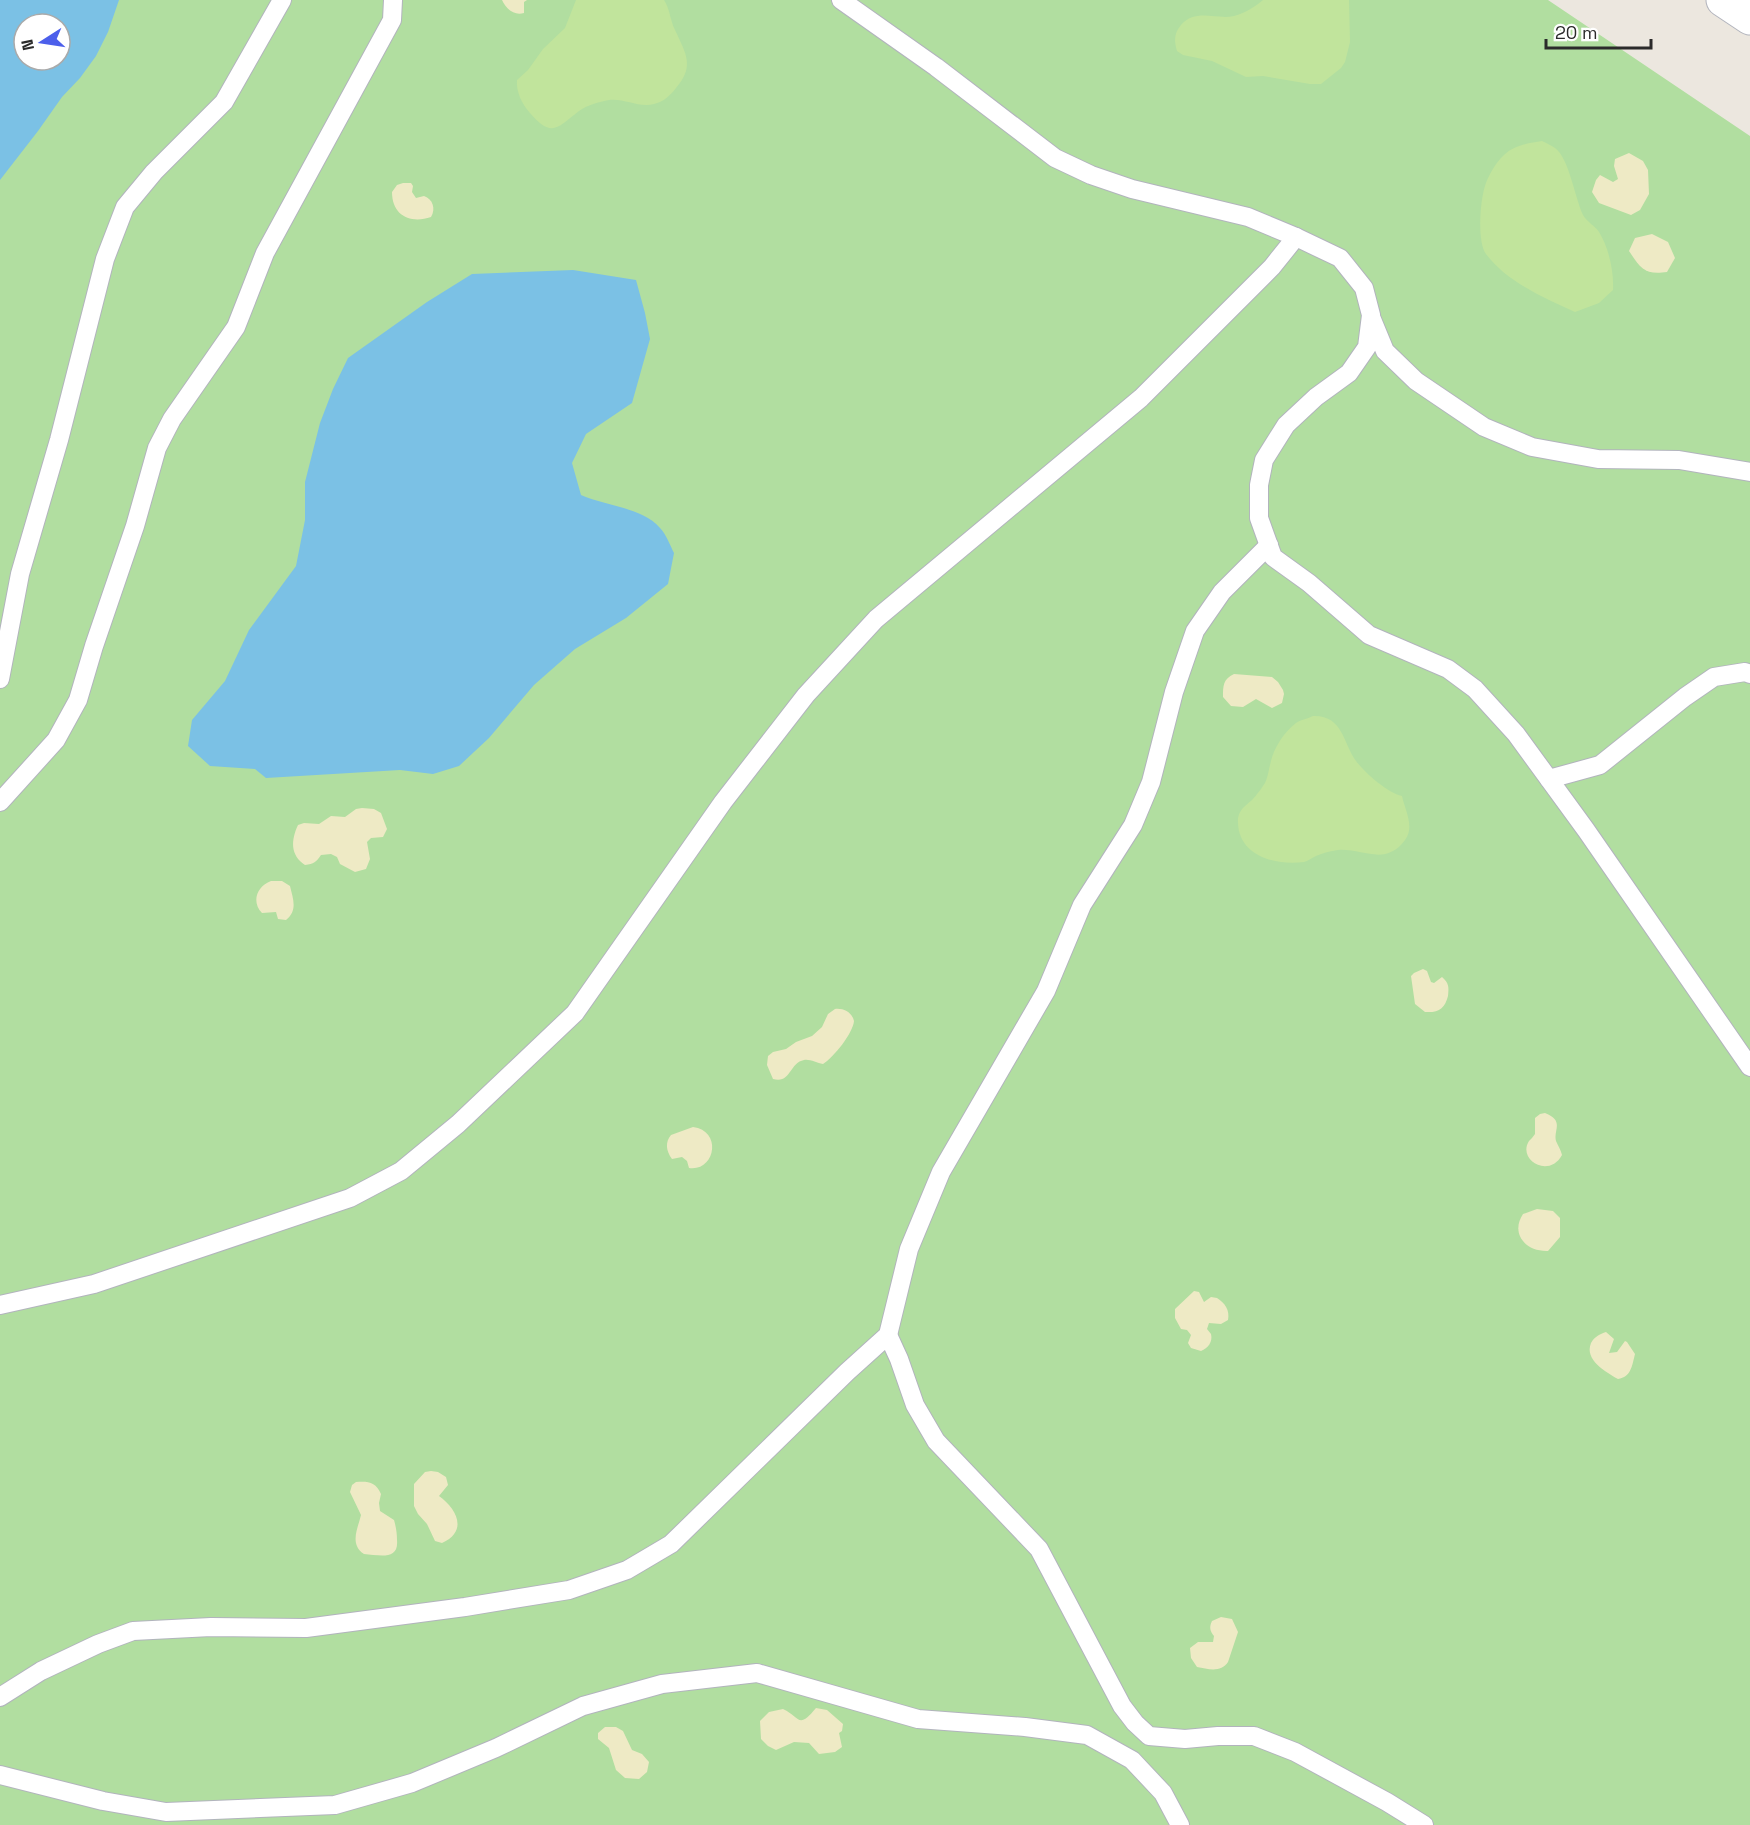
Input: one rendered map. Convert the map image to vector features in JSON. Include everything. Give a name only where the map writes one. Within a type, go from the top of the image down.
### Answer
[{"type":"main road","points":[[1724,0],[1750,18]]},
{"type":"lane","points":[[0,679],[20,574],[60,440],[105,259],[125,207],[154,172],[224,102],[282,0]]},
{"type":"lane","points":[[0,802],[56,740],[78,700],[135,526],[157,448],[172,419],[236,327],[265,253],[392,20],[393,0]]},
{"type":"lane","points":[[842,0],[936,67],[1056,158],[1101,179],[1132,189],[1248,217],[1340,258],[1364,288],[1371,315],[1385,351],[1416,381],[1484,427],[1532,447],[1598,459],[1678,460],[1750,472]]},
{"type":"lane","points":[[0,1305],[94,1284],[350,1198],[401,1171],[458,1124],[575,1013],[723,802],[806,695],[876,619],[1141,398],[1272,267],[1296,237]]},
{"type":"lane","points":[[1371,315],[1367,346],[1349,373],[1316,397],[1286,425],[1264,460],[1259,485],[1259,519],[1274,557],[1309,583],[1368,635],[1448,669],[1475,689],[1516,734],[1549,779],[1750,1067]]},
{"type":"lane","points":[[0,1697],[41,1671],[98,1644],[133,1631],[211,1627],[306,1628],[465,1607],[568,1590],[627,1570],[670,1544],[888,1335],[909,1249],[941,1172],[1046,991],[1082,905],[1133,825],[1151,782],[1174,692],[1195,631],[1222,592],[1269,545]]},
{"type":"lane","points":[[1549,779],[1600,765],[1685,697],[1714,677],[1745,672],[1750,674]]},
{"type":"lane","points":[[888,1335],[915,1405],[936,1441],[1039,1549],[1122,1706],[1135,1724],[1149,1736],[1185,1739],[1254,1736],[1296,1752],[1424,1825]]},
{"type":"lane","points":[[0,1775],[103,1801],[166,1812],[335,1805],[411,1783],[496,1748],[583,1706],[662,1684],[757,1673],[918,1719],[1025,1727],[1087,1735],[1132,1760],[1163,1793],[1180,1825]]},
{"type":"green space","points":[[0,0],[1548,0],[1750,136],[1750,1825],[0,1825]]},
{"type":"green space","points":[[576,0],[664,0],[687,60],[682,80],[671,94],[660,102],[648,105],[609,100],[589,105],[555,128],[544,126],[538,121],[522,102],[517,89],[517,80],[528,70],[543,49],[565,28]]},
{"type":"green space","points":[[1263,0],[1349,0],[1350,42],[1345,62],[1341,68],[1321,84],[1310,84],[1263,76],[1246,77],[1212,61],[1183,55],[1177,51],[1176,34],[1187,20],[1200,16],[1234,16],[1250,10]]},
{"type":"green space","points":[[1542,141],[1555,148],[1564,160],[1583,215],[1603,238],[1612,268],[1613,290],[1599,303],[1575,312],[1527,288],[1504,273],[1486,254],[1481,240],[1482,201],[1485,186],[1493,169],[1512,149]]},
{"type":"green space","points":[[1313,716],[1331,720],[1341,731],[1360,766],[1384,787],[1402,796],[1409,824],[1408,835],[1390,853],[1382,855],[1338,850],[1321,854],[1304,862],[1293,863],[1271,860],[1252,851],[1245,844],[1238,823],[1240,813],[1265,783],[1272,756],[1284,736],[1296,723]]},
{"type":"sand","points":[[502,0],[527,0],[524,2],[524,13],[517,14],[511,11]]},
{"type":"sand","points":[[1629,153],[1643,161],[1648,170],[1649,194],[1640,210],[1631,215],[1599,203],[1592,192],[1600,175],[1613,182],[1618,179],[1614,166],[1615,159]]},
{"type":"sand","points":[[411,183],[412,192],[416,198],[424,196],[430,199],[433,208],[431,217],[416,219],[399,212],[395,207],[392,192],[397,185]]},
{"type":"sand","points":[[1652,234],[1668,242],[1675,258],[1667,272],[1653,273],[1644,269],[1629,251],[1635,238]]},
{"type":"sand","points":[[1234,674],[1272,677],[1283,690],[1282,703],[1272,708],[1256,699],[1243,707],[1231,706],[1223,697],[1223,689],[1224,683]]},
{"type":"sand","points":[[356,809],[374,809],[381,813],[387,829],[383,837],[371,838],[367,842],[370,859],[366,869],[355,872],[340,864],[337,857],[331,854],[321,855],[311,864],[305,865],[300,861],[293,847],[298,825],[319,824],[331,816],[345,817]]},
{"type":"sand","points":[[271,881],[282,881],[290,886],[293,908],[286,920],[278,919],[276,912],[262,913],[257,904],[259,890]]},
{"type":"sand","points":[[1423,969],[1427,971],[1431,982],[1434,983],[1442,977],[1448,985],[1447,1000],[1438,1011],[1425,1012],[1415,1004],[1411,976]]},
{"type":"sand","points":[[835,1009],[847,1011],[854,1021],[847,1038],[837,1050],[823,1064],[804,1060],[795,1065],[783,1079],[773,1079],[767,1065],[768,1056],[812,1036],[822,1027],[828,1014]]},
{"type":"sand","points":[[1545,1113],[1555,1119],[1557,1126],[1555,1137],[1562,1155],[1550,1166],[1536,1164],[1527,1155],[1526,1148],[1535,1134],[1535,1118]]},
{"type":"sand","points":[[693,1127],[703,1130],[712,1143],[710,1158],[698,1168],[689,1168],[687,1161],[682,1157],[672,1159],[667,1150],[671,1135]]},
{"type":"sand","points":[[1537,1209],[1553,1211],[1560,1218],[1560,1237],[1548,1251],[1540,1251],[1527,1245],[1519,1235],[1519,1221],[1523,1214]]},
{"type":"sand","points":[[1194,1291],[1199,1292],[1204,1302],[1211,1297],[1217,1298],[1228,1310],[1228,1320],[1221,1324],[1209,1323],[1207,1329],[1211,1334],[1211,1342],[1201,1351],[1191,1348],[1188,1343],[1191,1335],[1187,1330],[1181,1329],[1175,1318],[1175,1309]]},
{"type":"sand","points":[[1606,1332],[1614,1339],[1609,1353],[1617,1352],[1625,1341],[1635,1354],[1630,1370],[1622,1378],[1618,1379],[1602,1369],[1591,1355],[1592,1341]]},
{"type":"sand","points":[[431,1471],[446,1477],[448,1485],[439,1496],[455,1513],[457,1520],[455,1532],[442,1543],[435,1541],[427,1524],[414,1506],[414,1484],[425,1472]]},
{"type":"sand","points":[[356,1482],[368,1482],[377,1487],[381,1494],[380,1511],[394,1520],[397,1547],[391,1554],[382,1556],[364,1554],[357,1546],[356,1536],[361,1515],[350,1492],[352,1485]]},
{"type":"sand","points":[[1221,1617],[1232,1619],[1238,1632],[1228,1662],[1218,1669],[1197,1667],[1191,1658],[1190,1648],[1198,1642],[1213,1642],[1211,1623]]},
{"type":"sand","points":[[816,1708],[827,1710],[843,1724],[842,1731],[839,1733],[842,1747],[835,1752],[819,1754],[809,1743],[794,1742],[776,1750],[761,1739],[760,1721],[769,1712],[783,1709],[802,1720],[806,1719]]},
{"type":"sand","points":[[605,1727],[616,1727],[623,1731],[632,1750],[642,1754],[649,1762],[647,1772],[639,1779],[625,1778],[616,1770],[609,1748],[598,1739],[598,1733]]},
{"type":"water","points":[[0,0],[119,0],[108,32],[96,56],[62,97],[0,180]]},
{"type":"water","points":[[573,270],[636,280],[650,339],[632,403],[586,434],[572,463],[581,495],[633,511],[660,528],[674,553],[668,584],[626,618],[575,649],[534,685],[489,738],[459,766],[433,774],[400,770],[266,778],[255,769],[210,766],[188,746],[192,720],[225,681],[249,630],[296,566],[305,520],[305,482],[320,423],[348,358],[427,302],[472,274]]}]
